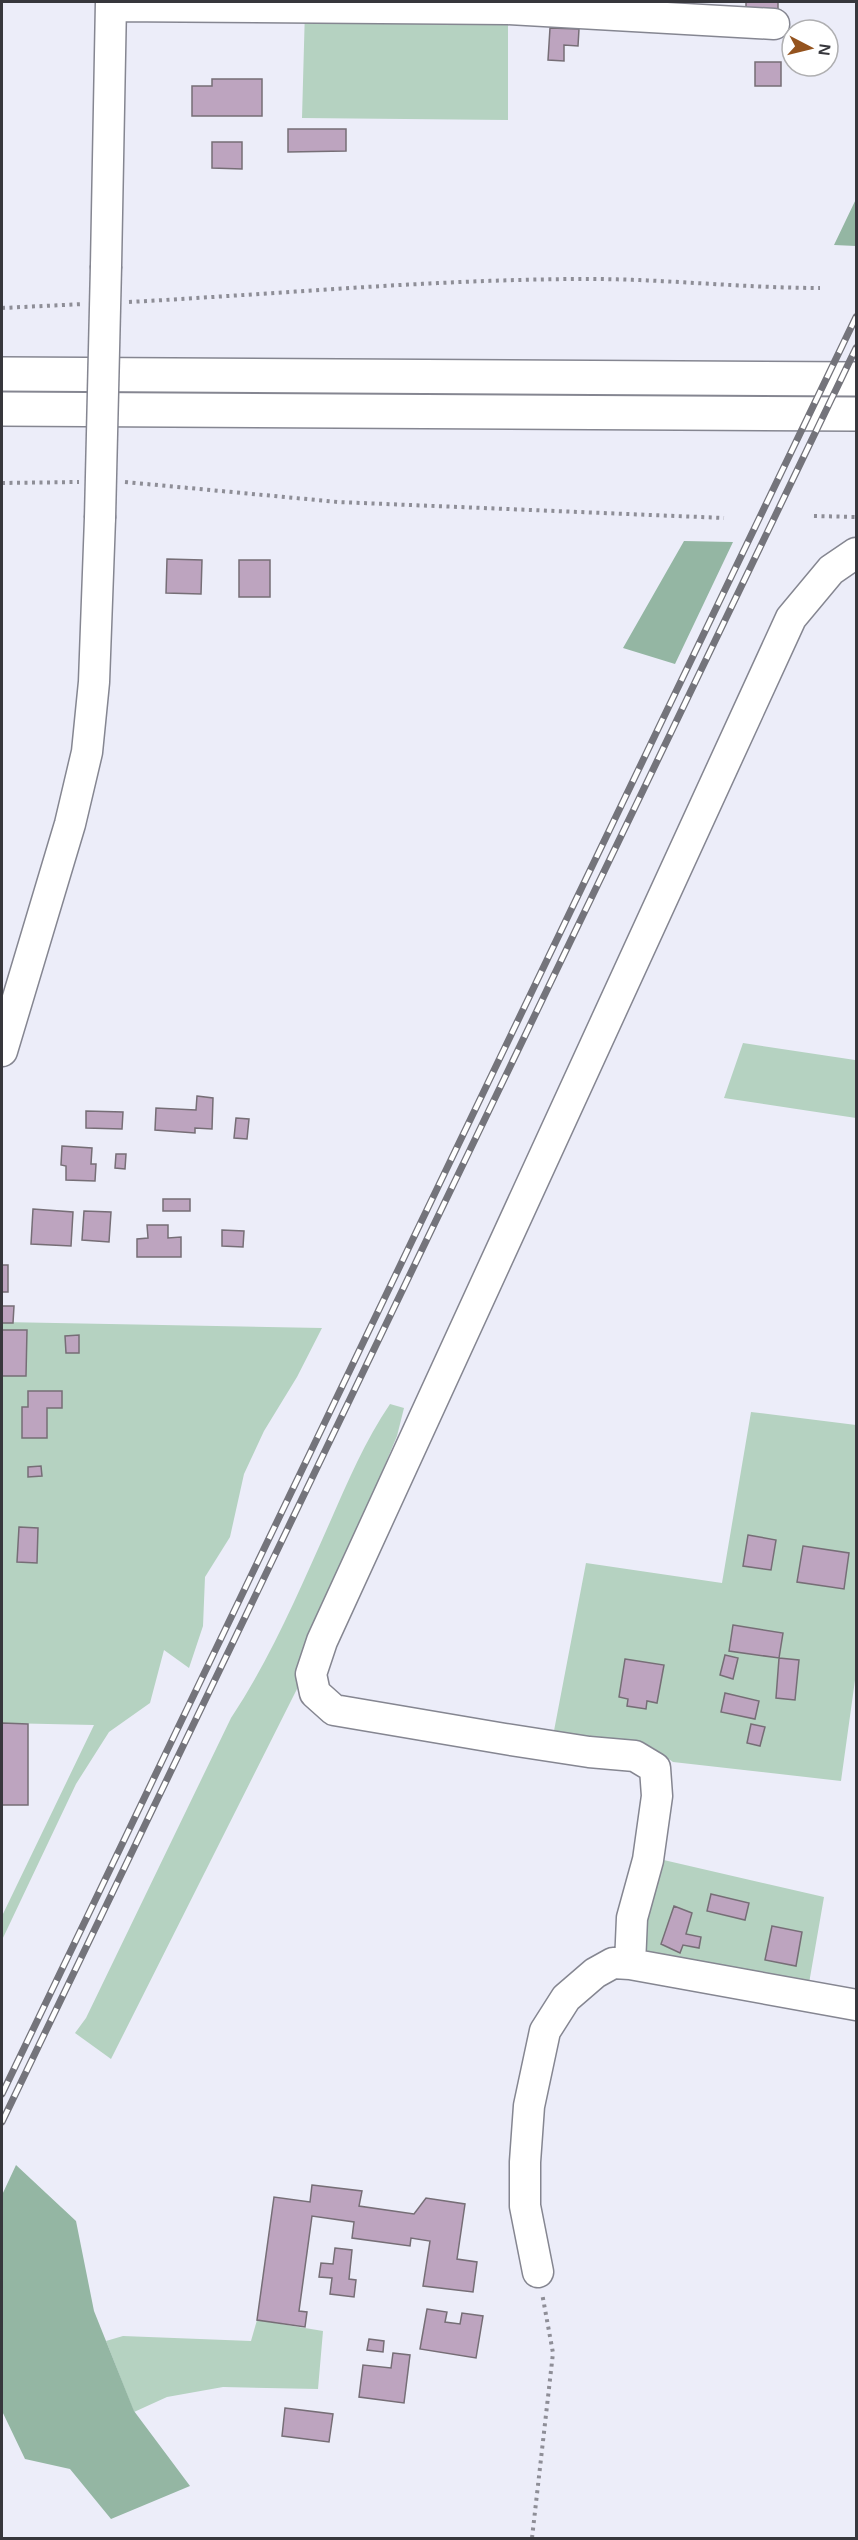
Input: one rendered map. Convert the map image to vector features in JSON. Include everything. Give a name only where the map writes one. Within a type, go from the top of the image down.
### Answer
[{"type":"highway","points":[[2,361],[99,375]]},
{"type":"highway","points":[[2,374],[856,379]]},
{"type":"highway","points":[[2,409],[856,414]]},
{"type":"street","points":[[2,1051],[70,824],[87,752],[94,682],[100,518],[111,4],[508,9],[774,24]]},
{"type":"street","points":[[630,1964],[633,1918],[648,1860],[657,1796],[655,1768],[635,1755],[589,1752],[505,1740],[334,1710],[315,1693],[311,1674],[326,1632],[791,618],[831,570],[856,553]]},
{"type":"street","points":[[538,2272],[525,2206],[529,2106],[545,2031],[566,1998],[595,1973],[613,1963],[630,1964],[856,2005]]},
{"type":"path","points":[[124,302],[272,294],[364,286],[575,279],[642,279],[775,288],[820,288]]},
{"type":"path","points":[[2,308],[92,304]]},
{"type":"path","points":[[2,483],[82,482]]},
{"type":"path","points":[[116,482],[338,502],[724,518]]},
{"type":"path","points":[[813,516],[856,517]]},
{"type":"path","points":[[532,2538],[553,2352],[538,2272]]},
{"type":"green space","points":[[305,9],[508,9],[508,120],[302,118]]},
{"type":"green space","points":[[856,199],[856,246],[834,245]]},
{"type":"green space","points":[[684,541],[733,542],[675,664],[623,648]]},
{"type":"green space","points":[[743,1043],[855,1060],[856,1058],[856,1118],[724,1098]]},
{"type":"green space","points":[[2,1322],[322,1328],[297,1377],[264,1431],[244,1474],[230,1537],[205,1577],[203,1626],[189,1668],[164,1650],[150,1703],[109,1732],[76,1784],[2,1940],[2,1916],[94,1725],[2,1723]]},
{"type":"green space","points":[[390,1404],[404,1408],[397,1436],[333,1589],[299,1685],[111,2059],[75,2033],[86,2018],[231,1718],[260,1671],[285,1622],[357,1462]]},
{"type":"green space","points":[[751,1412],[856,1425],[856,1673],[841,1781],[673,1762],[652,1747],[553,1736],[586,1563],[722,1583]]},
{"type":"green space","points":[[655,1858],[824,1897],[808,1989],[644,1958],[640,1921]]},
{"type":"green space","points":[[16,2165],[76,2221],[94,2311],[134,2411],[190,2486],[111,2519],[70,2469],[25,2459],[2,2411],[2,2195]]},
{"type":"green space","points":[[257,2320],[323,2331],[318,2389],[223,2387],[167,2397],[134,2412],[106,2341],[123,2336],[251,2341]]},
{"type":"building","points":[[746,2],[778,2],[778,10],[746,10]]},
{"type":"building","points":[[550,28],[579,29],[578,46],[564,45],[564,61],[548,60]]},
{"type":"building","points":[[755,62],[780,62],[781,86],[755,86]]},
{"type":"building","points":[[212,79],[262,79],[262,116],[192,116],[192,86],[212,86]]},
{"type":"building","points":[[288,129],[346,129],[346,151],[288,152]]},
{"type":"building","points":[[212,142],[242,142],[242,169],[212,168]]},
{"type":"building","points":[[167,559],[202,560],[201,594],[166,593]]},
{"type":"building","points":[[239,560],[270,560],[270,597],[239,597]]},
{"type":"building","points":[[197,1096],[213,1098],[212,1129],[195,1128],[195,1133],[155,1130],[156,1108],[196,1110]]},
{"type":"building","points":[[86,1111],[123,1112],[122,1129],[86,1128]]},
{"type":"building","points":[[236,1118],[249,1119],[247,1139],[234,1138]]},
{"type":"building","points":[[62,1146],[92,1148],[91,1164],[96,1164],[95,1181],[66,1180],[66,1166],[61,1165]]},
{"type":"building","points":[[116,1154],[126,1154],[125,1169],[115,1168]]},
{"type":"building","points":[[163,1199],[190,1199],[190,1211],[163,1211]]},
{"type":"building","points":[[33,1209],[73,1212],[71,1246],[31,1244]]},
{"type":"building","points":[[84,1211],[111,1212],[109,1242],[82,1240]]},
{"type":"building","points":[[147,1225],[168,1225],[168,1238],[181,1237],[181,1257],[137,1257],[137,1239],[148,1238]]},
{"type":"building","points":[[222,1230],[244,1231],[243,1247],[222,1246]]},
{"type":"building","points":[[2,1265],[8,1265],[8,1292],[2,1292]]},
{"type":"building","points":[[2,1306],[14,1306],[13,1323],[2,1323]]},
{"type":"building","points":[[2,1330],[27,1330],[26,1376],[2,1376]]},
{"type":"building","points":[[79,1335],[79,1353],[66,1353],[65,1336]]},
{"type":"building","points":[[28,1391],[62,1391],[62,1408],[47,1408],[47,1438],[22,1438],[22,1407],[28,1407]]},
{"type":"building","points":[[41,1466],[42,1476],[28,1477],[28,1467]]},
{"type":"building","points":[[19,1527],[38,1528],[37,1563],[17,1562]]},
{"type":"building","points":[[748,1535],[776,1540],[771,1570],[743,1566]]},
{"type":"building","points":[[803,1546],[849,1553],[844,1589],[797,1582]]},
{"type":"building","points":[[733,1625],[783,1633],[779,1658],[729,1651]]},
{"type":"building","points":[[725,1655],[738,1658],[733,1679],[720,1675]]},
{"type":"building","points":[[779,1658],[799,1660],[795,1700],[776,1698]]},
{"type":"building","points":[[625,1659],[664,1665],[657,1703],[647,1701],[646,1709],[627,1706],[628,1699],[619,1697]]},
{"type":"building","points":[[725,1693],[759,1701],[755,1719],[721,1712]]},
{"type":"building","points":[[2,1723],[28,1724],[28,1805],[2,1805]]},
{"type":"building","points":[[751,1724],[765,1727],[760,1746],[747,1743]]},
{"type":"building","points":[[711,1894],[749,1903],[745,1920],[707,1911]]},
{"type":"building","points":[[674,1906],[692,1913],[686,1934],[701,1937],[699,1948],[683,1945],[680,1953],[661,1944]]},
{"type":"building","points":[[772,1926],[802,1932],[796,1966],[765,1960]]},
{"type":"building","points":[[312,2185],[362,2191],[359,2206],[414,2214],[426,2198],[465,2204],[457,2259],[477,2262],[473,2292],[423,2286],[430,2241],[411,2238],[410,2246],[352,2238],[354,2222],[312,2216],[299,2311],[307,2312],[305,2327],[257,2320],[274,2197],[310,2202]]},
{"type":"building","points":[[335,2248],[352,2250],[349,2279],[356,2280],[354,2297],[330,2294],[332,2278],[319,2277],[321,2263],[333,2264]]},
{"type":"building","points":[[427,2309],[447,2312],[445,2322],[460,2324],[462,2313],[483,2316],[476,2358],[420,2349]]},
{"type":"building","points":[[369,2339],[384,2341],[383,2352],[367,2350]]},
{"type":"building","points":[[393,2353],[410,2355],[404,2403],[359,2397],[363,2365],[391,2368]]},
{"type":"building","points":[[285,2408],[333,2414],[329,2442],[282,2436]]},
{"type":"railway","points":[[2,2094],[856,317]]},
{"type":"railway","points":[[2,2122],[856,348]]}]
